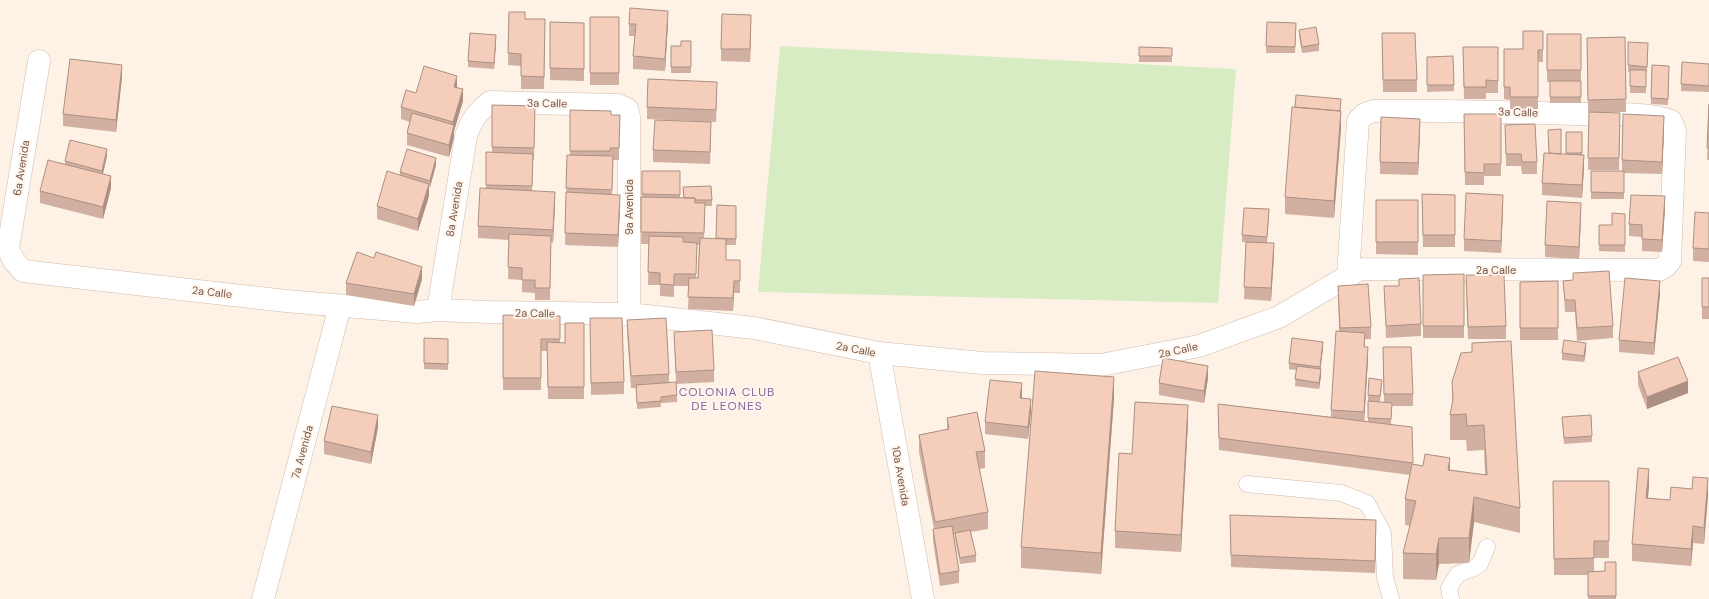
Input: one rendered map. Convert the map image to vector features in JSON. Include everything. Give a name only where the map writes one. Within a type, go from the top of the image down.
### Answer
[{"type":"street","name":"6a Avenida","points":[[23,271],[14,261],[8,248],[39,61]]},
{"type":"street","name":"3a Calle","points":[[479,110],[490,102],[618,105]]},
{"type":"street","name":"9a Avenida","points":[[618,105],[626,109],[629,117],[629,314]]},
{"type":"street","name":"8a Avenida","points":[[438,310],[466,136],[472,120],[479,110]]},
{"type":"street","name":"3a Calle","points":[[1348,277],[1358,121],[1365,114],[1373,111],[1455,110],[1622,115],[1664,118],[1672,121],[1675,131],[1670,261]]},
{"type":"street","name":"2a Calle","points":[[23,271],[340,306],[417,312],[438,310],[629,314],[754,328],[879,353],[982,363],[1101,365],[1199,346],[1279,317],[1360,269],[1659,270],[1666,266],[1670,261]]},
{"type":"street","name":"7a Avenida","points":[[263,599],[340,306]]},
{"type":"street","name":"10a Avenida","points":[[879,353],[923,599]]},
{"type":"lane","points":[[1247,484],[1341,493],[1367,503],[1383,532],[1385,577],[1391,599]]},
{"type":"lane","points":[[1451,599],[1449,588],[1454,579],[1458,574],[1480,564],[1486,548]]},
{"type":"green space","points":[[780,46],[1236,69],[1218,303],[758,292]]},
{"type":"building","points":[[630,8],[668,11],[665,59],[633,56],[636,24],[629,24]]},
{"type":"building","points":[[509,12],[525,12],[525,19],[545,19],[544,77],[521,76],[521,54],[508,53]]},
{"type":"building","points":[[722,14],[751,15],[750,49],[721,49]]},
{"type":"building","points":[[590,17],[619,17],[619,73],[590,73]]},
{"type":"building","points":[[550,22],[584,23],[584,69],[550,68]]},
{"type":"building","points":[[1267,22],[1296,23],[1295,47],[1266,46]]},
{"type":"building","points":[[1316,27],[1319,44],[1302,47],[1299,30]]},
{"type":"building","points":[[1523,31],[1543,31],[1543,50],[1538,50],[1538,97],[1510,97],[1510,87],[1504,87],[1504,49],[1523,49]]},
{"type":"building","points":[[470,33],[496,35],[494,63],[468,61]]},
{"type":"building","points":[[1382,33],[1415,33],[1417,80],[1383,80]]},
{"type":"building","points":[[1547,34],[1581,34],[1581,70],[1547,70]]},
{"type":"building","points":[[1625,37],[1626,99],[1588,100],[1587,38]]},
{"type":"building","points":[[681,41],[691,41],[691,67],[671,67],[671,46],[681,46]]},
{"type":"building","points":[[1628,42],[1648,43],[1647,67],[1628,65]]},
{"type":"building","points":[[1139,47],[1172,48],[1172,56],[1139,56]]},
{"type":"building","points":[[1463,47],[1498,47],[1498,81],[1486,80],[1486,87],[1464,87]]},
{"type":"building","points":[[1453,56],[1454,85],[1427,85],[1427,57]]},
{"type":"building","points":[[70,59],[122,65],[116,120],[63,114]]},
{"type":"building","points":[[1682,62],[1709,64],[1709,86],[1681,84]]},
{"type":"building","points":[[1652,65],[1669,66],[1668,99],[1651,98]]},
{"type":"building","points":[[424,66],[457,76],[454,87],[463,89],[453,122],[401,107],[406,90],[416,93]]},
{"type":"building","points":[[1630,70],[1646,70],[1646,87],[1630,86]]},
{"type":"building","points":[[648,79],[717,82],[716,110],[647,107]]},
{"type":"building","points":[[1550,81],[1581,81],[1581,97],[1550,97]]},
{"type":"building","points":[[1296,95],[1341,99],[1340,111],[1295,107]]},
{"type":"building","points":[[1709,104],[1709,148],[1707,148]]},
{"type":"building","points":[[492,105],[535,106],[534,148],[492,147]]},
{"type":"building","points":[[1292,107],[1341,111],[1334,201],[1285,197]]},
{"type":"building","points":[[570,110],[611,111],[611,115],[620,115],[619,148],[610,148],[610,151],[570,151]]},
{"type":"building","points":[[1589,112],[1620,113],[1619,158],[1588,158]]},
{"type":"building","points":[[412,113],[454,125],[449,145],[407,133]]},
{"type":"building","points":[[1464,114],[1501,114],[1501,164],[1484,164],[1484,173],[1465,172]]},
{"type":"building","points":[[1623,114],[1664,116],[1662,162],[1622,160]]},
{"type":"building","points":[[1381,117],[1420,119],[1418,163],[1380,162]]},
{"type":"building","points":[[655,120],[711,122],[710,152],[653,150]]},
{"type":"building","points":[[1535,124],[1537,162],[1522,162],[1521,154],[1506,154],[1505,125]]},
{"type":"building","points":[[1561,129],[1561,154],[1549,153],[1548,130]]},
{"type":"building","points":[[1566,132],[1582,132],[1582,153],[1566,153]]},
{"type":"building","points":[[70,140],[107,149],[102,171],[65,161]]},
{"type":"building","points":[[407,149],[436,158],[430,181],[400,172]]},
{"type":"building","points":[[486,152],[533,154],[532,186],[486,185]]},
{"type":"building","points":[[1544,153],[1584,155],[1582,185],[1542,183]]},
{"type":"building","points":[[567,155],[613,156],[612,190],[566,188]]},
{"type":"building","points":[[48,160],[111,176],[103,207],[40,191]]},
{"type":"building","points":[[387,171],[429,184],[418,219],[377,206]]},
{"type":"building","points":[[642,171],[680,171],[680,195],[642,194]]},
{"type":"building","points":[[1591,171],[1624,171],[1624,193],[1591,192]]},
{"type":"building","points":[[711,186],[712,200],[695,200],[695,198],[684,198],[683,187]]},
{"type":"building","points":[[480,188],[555,192],[553,230],[478,226]]},
{"type":"building","points":[[566,192],[620,195],[618,235],[565,233]]},
{"type":"building","points":[[1466,193],[1503,195],[1501,241],[1464,239]]},
{"type":"building","points":[[1422,194],[1455,195],[1455,235],[1423,235]]},
{"type":"building","points":[[1631,195],[1665,196],[1662,240],[1642,239],[1642,225],[1629,224]]},
{"type":"building","points":[[641,197],[695,198],[695,203],[705,203],[704,233],[641,232]]},
{"type":"building","points":[[1376,200],[1418,200],[1418,242],[1376,242]]},
{"type":"building","points":[[1547,201],[1581,203],[1579,247],[1545,245]]},
{"type":"building","points":[[717,205],[736,206],[736,239],[716,238]]},
{"type":"building","points":[[1244,208],[1269,209],[1267,237],[1242,235]]},
{"type":"building","points":[[1695,212],[1709,213],[1709,249],[1693,248]]},
{"type":"building","points":[[1612,213],[1625,214],[1625,245],[1599,245],[1599,225],[1612,225]]},
{"type":"building","points":[[509,234],[551,236],[550,288],[535,288],[535,280],[522,280],[522,268],[508,267]]},
{"type":"building","points":[[649,236],[683,237],[683,242],[697,243],[696,274],[674,274],[674,285],[660,284],[660,273],[648,272]]},
{"type":"building","points":[[700,238],[726,239],[726,260],[740,260],[740,281],[734,281],[733,298],[688,297],[689,278],[698,278]]},
{"type":"building","points":[[1246,242],[1274,243],[1271,288],[1244,287]]},
{"type":"building","points":[[357,252],[374,258],[376,252],[422,267],[414,294],[346,283]]},
{"type":"building","points":[[1609,271],[1613,326],[1577,328],[1575,300],[1565,300],[1563,281],[1573,280],[1573,273]]},
{"type":"building","points":[[1464,274],[1464,326],[1423,326],[1423,275]]},
{"type":"building","points":[[1466,275],[1504,275],[1506,326],[1468,327]]},
{"type":"building","points":[[1419,278],[1421,324],[1386,326],[1384,286],[1399,286],[1399,279]]},
{"type":"building","points":[[1625,278],[1660,281],[1654,343],[1619,340]]},
{"type":"building","points":[[1702,278],[1709,278],[1709,307],[1702,307]]},
{"type":"building","points":[[1558,281],[1558,328],[1520,328],[1520,282]]},
{"type":"building","points":[[1368,284],[1371,327],[1340,328],[1338,286]]},
{"type":"building","points":[[503,315],[560,316],[560,339],[541,339],[541,378],[503,378]]},
{"type":"building","points":[[590,318],[622,318],[624,382],[591,383]]},
{"type":"building","points":[[666,318],[669,374],[631,376],[627,320]]},
{"type":"building","points":[[565,323],[584,323],[584,387],[548,387],[547,342],[565,343]]},
{"type":"building","points":[[712,330],[714,370],[676,372],[674,332]]},
{"type":"building","points":[[1336,331],[1365,333],[1364,347],[1368,347],[1364,412],[1331,410]]},
{"type":"building","points":[[424,338],[448,339],[448,364],[424,363]]},
{"type":"building","points":[[1292,338],[1323,342],[1320,367],[1289,363]]},
{"type":"building","points":[[1564,340],[1586,343],[1584,356],[1562,353]]},
{"type":"building","points":[[1511,341],[1520,508],[1474,497],[1469,538],[1439,538],[1436,554],[1403,553],[1416,501],[1405,499],[1412,464],[1423,466],[1425,454],[1450,458],[1448,470],[1487,475],[1484,425],[1467,426],[1466,414],[1450,415],[1453,399],[1452,382],[1461,353],[1472,352],[1472,343]]},
{"type":"building","points":[[1383,347],[1411,347],[1413,394],[1384,394]]},
{"type":"building","points":[[1678,357],[1688,381],[1647,397],[1638,372]]},
{"type":"building","points":[[1163,358],[1208,366],[1204,391],[1159,383]]},
{"type":"building","points":[[1297,366],[1321,369],[1319,383],[1295,379]]},
{"type":"building","points":[[1035,371],[1114,377],[1101,553],[1021,547]]},
{"type":"building","points":[[1369,378],[1382,380],[1380,396],[1368,395]]},
{"type":"building","points":[[990,380],[1022,383],[1020,398],[1031,399],[1028,427],[985,422]]},
{"type":"building","points":[[676,382],[677,395],[661,397],[661,401],[637,403],[636,385]]},
{"type":"building","points":[[1368,401],[1392,403],[1391,419],[1368,418]]},
{"type":"building","points":[[1135,402],[1188,405],[1181,535],[1115,531],[1119,453],[1132,454]]},
{"type":"building","points":[[1218,404],[1412,427],[1413,463],[1219,438]]},
{"type":"building","points":[[332,406],[378,415],[371,452],[324,441]]},
{"type":"building","points":[[977,412],[985,451],[976,452],[988,512],[935,522],[919,435],[949,429],[947,418]]},
{"type":"building","points":[[1591,415],[1592,436],[1564,438],[1562,417]]},
{"type":"building","points":[[1638,468],[1649,469],[1646,498],[1670,500],[1671,487],[1692,489],[1693,477],[1708,478],[1704,528],[1693,526],[1691,549],[1632,544]]},
{"type":"building","points":[[1553,481],[1609,481],[1609,541],[1594,541],[1594,558],[1554,559]]},
{"type":"building","points":[[1230,515],[1376,520],[1375,561],[1231,555]]},
{"type":"building","points":[[952,526],[959,571],[940,574],[933,529]]},
{"type":"building","points":[[970,530],[976,555],[960,558],[955,533]]},
{"type":"building","points":[[1605,562],[1616,562],[1616,596],[1588,596],[1588,572],[1605,571]]},
{"type":"district","name":"COLONIA CLUB DE LEONES","points":[[727,399]]}]
